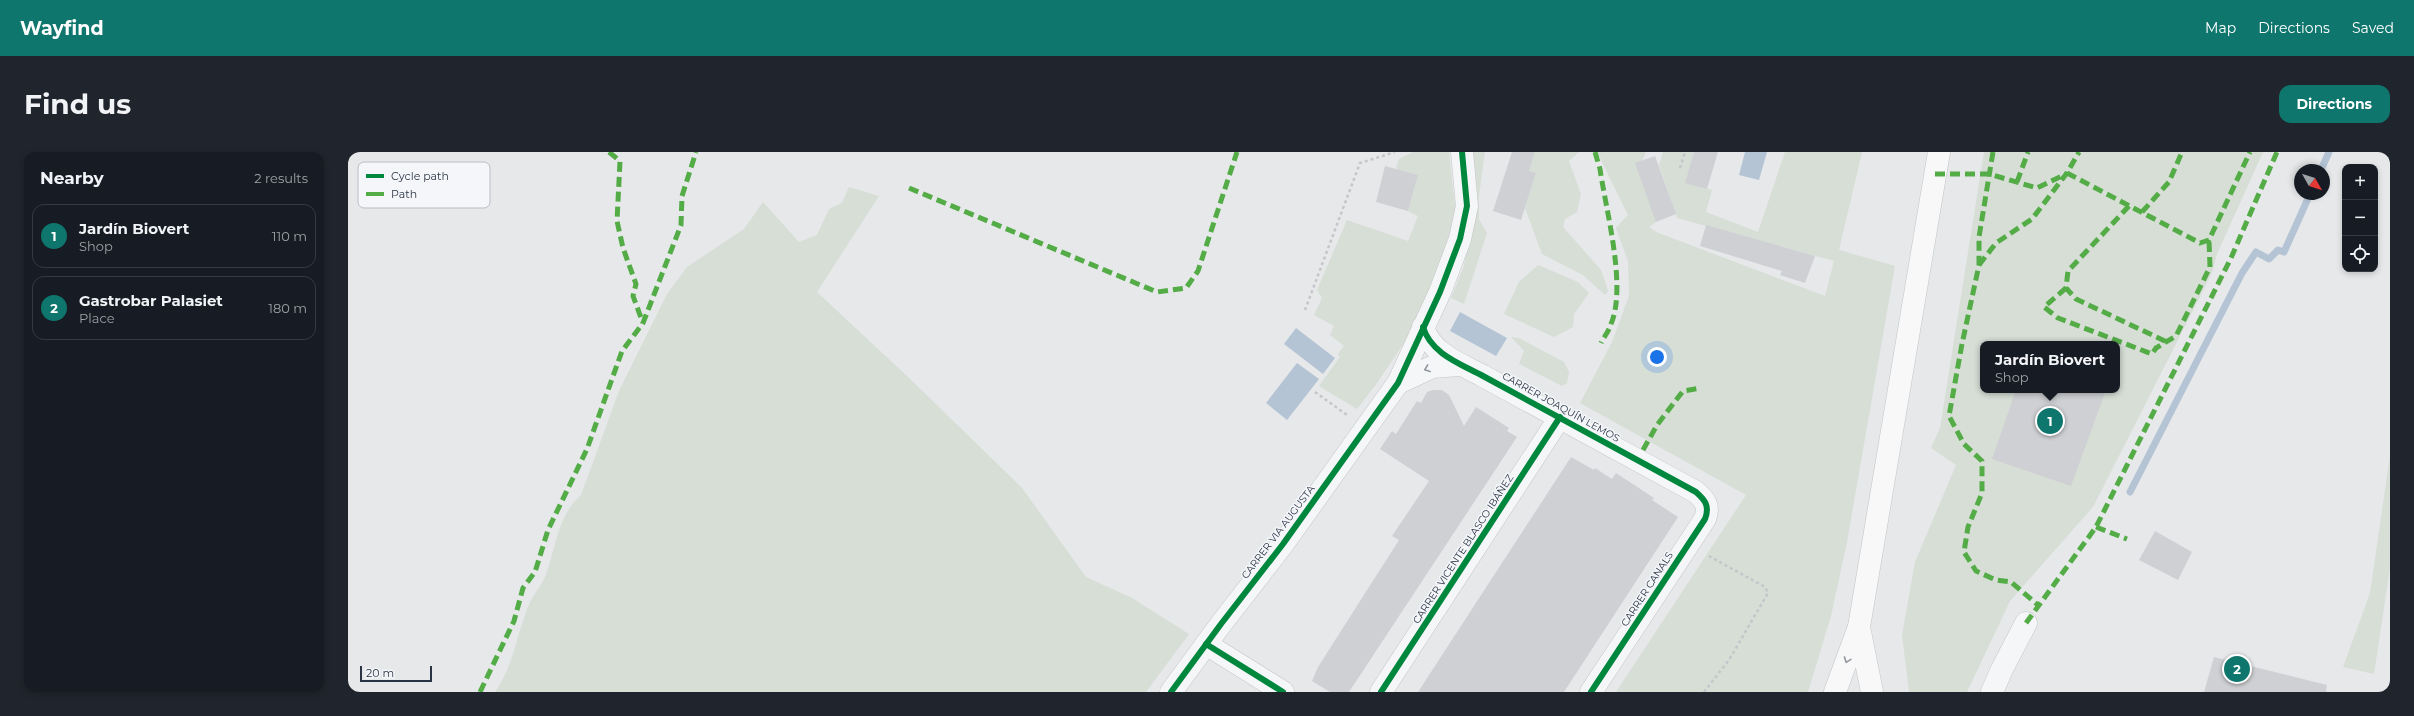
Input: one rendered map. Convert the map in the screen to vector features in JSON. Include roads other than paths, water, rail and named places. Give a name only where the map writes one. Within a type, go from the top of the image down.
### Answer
[{"type":"main road","points":[[1835,692],[1859,627],[1939,152]]},
{"type":"main road","points":[[1859,627],[1872,692]]},
{"type":"street","name":"CARRER VIA AUGUSTA","points":[[1171,692],[1283,544],[1398,383],[1460,239],[1467,206],[1462,152]]},
{"type":"street","name":"CARRER JOAQUÍN LEMOS","points":[[1423,327],[1426,338],[1459,365],[1484,376],[1700,495]]},
{"type":"street","name":"CARRER JOAQUÍN LEMOS","points":[[1398,383],[1432,367],[1459,365]]},
{"type":"street","name":"CARRER VICENTE BLASCO IBÁÑEZ","points":[[1381,692],[1560,418]]},
{"type":"street","name":"CARRER CANALS","points":[[1591,692],[1705,518],[1707,506],[1700,495]]},
{"type":"street","points":[[1992,692],[2026,623]]},
{"type":"street","points":[[1206,644],[1282,692]]},
{"type":"water","points":[[1745,152],[1767,152],[1759,180],[1739,175]]},
{"type":"water","points":[[1460,312],[1507,338],[1496,356],[1450,331]]},
{"type":"water","points":[[1296,328],[1335,358],[1323,374],[1284,344]]},
{"type":"water","points":[[1297,363],[1319,379],[1287,420],[1266,403]]},
{"type":"waterway","points":[[2324,164],[2329,152]]},
{"type":"waterway","points":[[2130,492],[2242,273],[2256,252],[2269,259],[2278,250],[2284,252],[2307,200]]},
{"type":"place","name":"Jardín Biovert","points":[[2050,421]]},
{"type":"place","name":"Gastrobar Palasiet","points":[[2237,669]]}]
